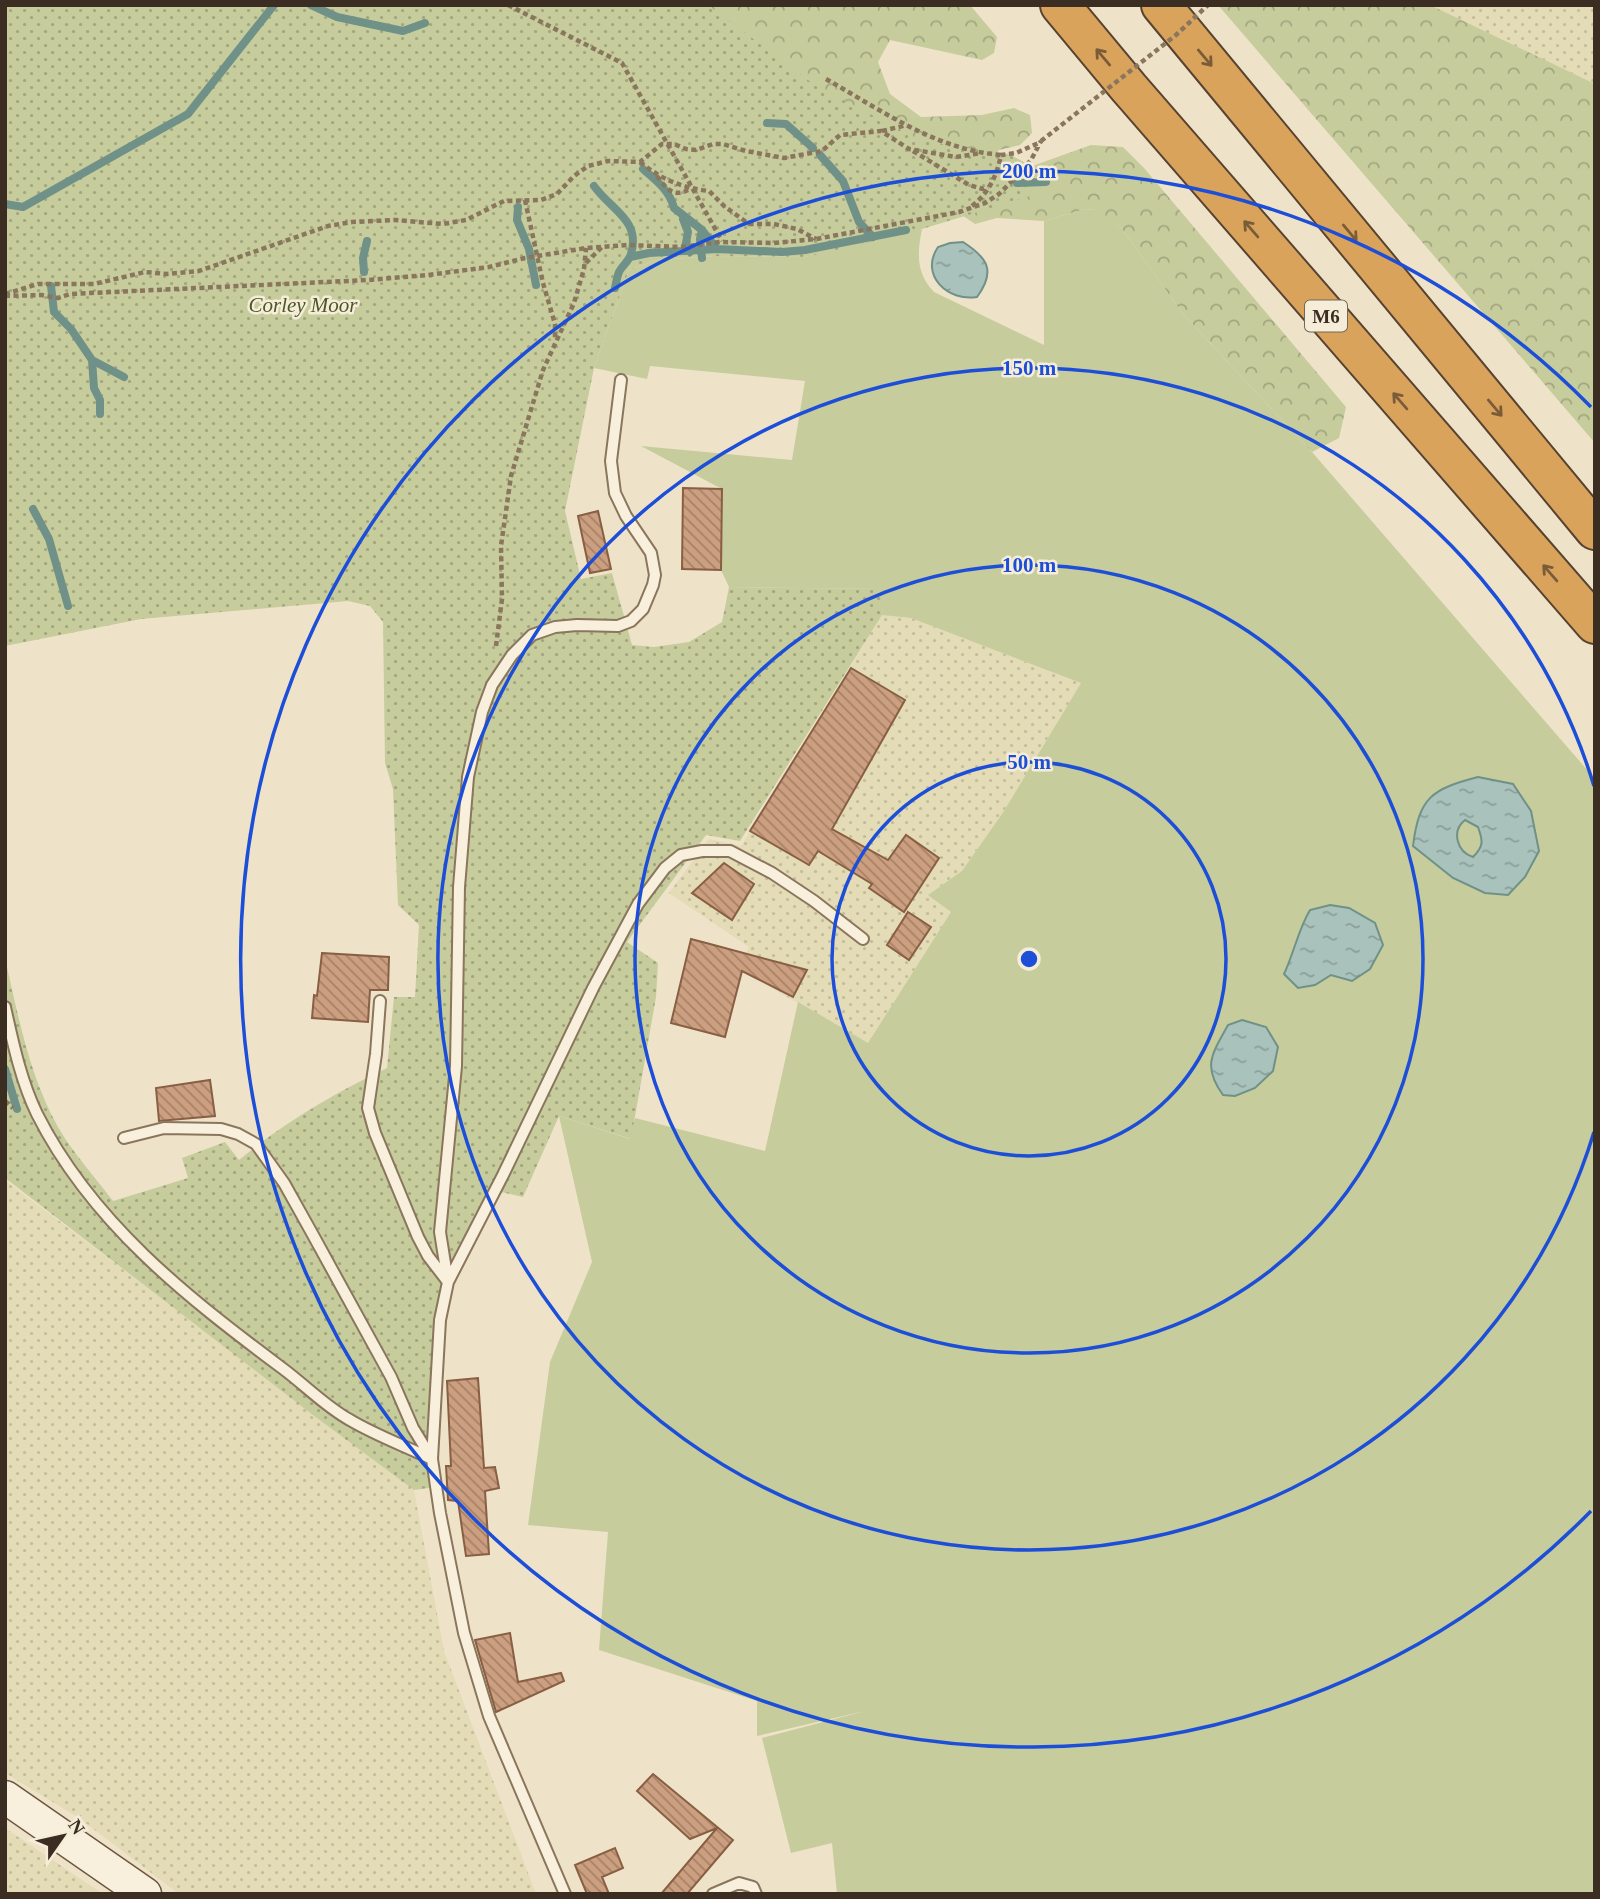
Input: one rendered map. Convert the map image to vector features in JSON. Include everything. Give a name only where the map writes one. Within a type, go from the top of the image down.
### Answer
[{"type":"highway","name":"M6","points":[[1060,5],[1595,624]]},
{"type":"highway","points":[[1161,5],[1595,530]]},
{"type":"street","points":[[5,1797],[145,1894]]},
{"type":"lane","points":[[448,1282],[440,1232],[456,1066],[458,887],[468,777],[482,712],[492,685],[512,654],[532,635],[555,627],[618,626],[631,621],[643,609],[648,597],[654,575],[651,553],[626,516],[615,493],[611,460],[621,380]]},
{"type":"lane","points":[[565,1894],[489,1716],[464,1633],[432,1459],[440,1320],[448,1282],[593,988],[638,904],[665,869],[681,855],[702,851],[730,851],[772,873],[863,939]]},
{"type":"lane","points":[[380,1001],[368,1108],[375,1133],[418,1237],[428,1256],[448,1282]]},
{"type":"lane","points":[[5,1007],[21,1071],[37,1113],[74,1172],[121,1234],[226,1326],[349,1420],[432,1459]]},
{"type":"lane","points":[[124,1138],[164,1128],[221,1129],[238,1133],[256,1144],[284,1183],[391,1377],[413,1428],[432,1459]]},
{"type":"lane","points":[[713,1894],[739,1883],[753,1887],[756,1894]]},
{"type":"path","points":[[508,5],[622,63],[721,242]]},
{"type":"path","points":[[826,79],[935,140],[982,153],[1017,153],[1041,141],[1176,35],[1208,5]]},
{"type":"path","points":[[640,162],[662,144],[696,150],[713,144],[723,144],[784,158],[804,156],[822,151],[840,135],[907,125]]},
{"type":"path","points":[[881,131],[969,185],[983,190],[990,186]]},
{"type":"path","points":[[5,295],[58,298],[70,294],[368,280],[465,271],[586,248],[644,244],[681,247],[721,242],[774,243],[816,239],[959,212],[985,203],[999,194],[1031,160],[1041,141]]},
{"type":"path","points":[[909,149],[956,157],[982,153]]},
{"type":"path","points":[[959,212],[983,197],[990,186],[1001,155]]},
{"type":"path","points":[[5,295],[38,285],[94,284],[145,272],[167,274],[199,271],[328,226],[352,222],[395,220],[443,224],[466,220],[504,201],[541,200],[557,194],[588,166],[608,161],[640,162],[674,193],[681,194],[691,189]]},
{"type":"path","points":[[656,175],[691,189],[709,191],[749,224],[774,224],[797,229],[816,239]]},
{"type":"path","points":[[525,200],[555,324],[555,341]]},
{"type":"path","points":[[492,685],[502,599],[500,546],[511,475],[543,370],[574,303],[588,259],[602,247]]},
{"type":"path","points":[[584,268],[586,248]]},
{"type":"shaded area","points":[[1595,5],[1595,84],[1430,7]]},
{"type":"shaded area","points":[[882,615],[911,618],[1081,683],[1004,811],[962,871],[929,894],[951,912],[868,1043],[738,969],[749,947],[669,893],[709,839],[741,846]]},
{"type":"shaded area","points":[[5,1180],[414,1490],[444,1651],[536,1894],[179,1894],[79,1818],[5,1773]]},
{"type":"shaded area","points":[[5,1828],[103,1894],[5,1894]]},
{"type":"green space","name":"Corley Moor","points":[[5,5],[708,5],[816,86],[922,141],[1009,154],[1038,170],[1030,196],[922,229],[820,254],[805,257],[715,256],[657,260],[629,270],[594,368],[565,511],[581,579],[612,573],[632,645],[654,647],[689,642],[722,622],[729,587],[885,589],[882,615],[740,841],[706,835],[627,942],[658,963],[656,997],[631,1139],[559,1116],[523,1197],[501,1192],[459,1265],[445,1302],[436,1416],[436,1487],[414,1490],[5,1178],[5,958],[39,1087],[70,1146],[113,1201],[188,1178],[182,1158],[225,1142],[239,1160],[310,1110],[387,1068],[394,997],[415,997],[419,925],[398,905],[393,789],[385,763],[383,622],[370,606],[348,601],[141,619],[5,646]]},
{"type":"green space","points":[[692,5],[970,5],[997,37],[994,53],[982,60],[890,40],[878,62],[890,94],[921,117],[982,115],[1014,108],[1030,115],[1032,133],[1020,145],[999,150],[985,168],[1021,170],[1091,145],[1123,147],[1144,168],[1346,407],[1339,438],[1312,452],[1183,314],[1122,229],[1096,210],[1085,209],[1044,221],[997,218],[975,224],[956,211],[926,213],[920,230],[824,253]]},
{"type":"green space","points":[[1218,5],[1430,5],[1595,84],[1595,443]]},
{"type":"green space","points":[[1085,209],[1097,210],[1122,229],[1183,314],[1312,452],[1595,779],[1595,1894],[837,1894],[832,1843],[791,1853],[762,1738],[865,1711],[757,1736],[757,1701],[599,1650],[608,1532],[528,1525],[550,1362],[592,1262],[559,1116],[630,1139],[635,1118],[765,1151],[798,1002],[868,1043],[951,912],[928,895],[962,871],[1004,811],[1081,683],[911,618],[882,615],[884,589],[729,587],[721,570],[722,489],[641,446],[792,460],[805,381],[650,366],[647,379],[594,368],[629,270],[657,260],[715,256],[805,257],[922,229],[919,263],[924,278],[934,292],[1044,345],[1044,221]]},
{"type":"water","points":[[963,242],[978,254],[987,266],[986,280],[977,297],[956,295],[947,291],[934,276],[933,257],[938,247]]},
{"type":"water","points":[[1478,777],[1513,784],[1531,811],[1539,851],[1525,877],[1508,895],[1485,893],[1453,878],[1413,846],[1419,816],[1430,798],[1449,786]],"holes":[[[1465,820],[1478,827],[1482,843],[1473,857],[1463,851],[1457,835]]]},
{"type":"water","points":[[1330,905],[1349,908],[1375,923],[1383,945],[1370,969],[1352,981],[1331,975],[1315,985],[1298,988],[1284,974],[1299,934],[1310,910]]},
{"type":"water","points":[[1242,1020],[1266,1027],[1278,1047],[1273,1071],[1255,1088],[1235,1096],[1223,1095],[1211,1068],[1214,1052],[1228,1025]]},
{"type":"building","points":[[683,488],[722,489],[721,570],[682,569]]},
{"type":"building","points":[[598,511],[611,569],[590,573],[578,516]]},
{"type":"building","points":[[851,668],[905,700],[832,829],[888,860],[906,835],[939,858],[904,912],[869,888],[872,884],[818,851],[809,865],[750,831]]},
{"type":"building","points":[[724,863],[754,884],[732,920],[692,893]]},
{"type":"building","points":[[908,912],[931,927],[909,960],[887,945]]},
{"type":"building","points":[[691,939],[807,970],[793,997],[742,971],[725,1037],[671,1023]]},
{"type":"building","points":[[322,953],[389,957],[388,990],[370,990],[368,1022],[312,1018]]},
{"type":"building","points":[[210,1080],[215,1116],[159,1121],[156,1088]]},
{"type":"building","points":[[478,1378],[484,1468],[495,1467],[499,1488],[485,1491],[489,1554],[466,1556],[458,1501],[448,1500],[446,1466],[451,1466],[447,1381]]},
{"type":"building","points":[[510,1633],[518,1682],[561,1673],[564,1681],[496,1712],[475,1640]]},
{"type":"building","points":[[653,1774],[733,1840],[687,1894],[661,1894],[717,1828],[690,1839],[637,1791]]},
{"type":"building","points":[[615,1848],[623,1868],[602,1877],[609,1894],[587,1894],[575,1865]]},
{"type":"waterway","points":[[5,204],[23,207],[188,114],[274,5]]},
{"type":"waterway","points":[[311,5],[337,17],[403,31],[425,23]]},
{"type":"waterway","points":[[767,123],[786,124],[813,148]]},
{"type":"waterway","points":[[820,155],[843,181],[859,222],[873,237]]},
{"type":"waterway","points":[[643,169],[666,191],[674,208],[702,230],[717,249]]},
{"type":"waterway","points":[[1017,183],[1046,182]]},
{"type":"waterway","points":[[594,186],[623,216],[632,232],[631,254],[619,272],[615,288]]},
{"type":"waterway","points":[[518,207],[517,220],[529,249],[536,285]]},
{"type":"waterway","points":[[683,219],[688,232],[685,248],[690,252]]},
{"type":"waterway","points":[[702,230],[702,258]]},
{"type":"waterway","points":[[630,257],[649,253],[717,249],[782,252],[805,250],[906,230]]},
{"type":"waterway","points":[[364,272],[363,258],[367,241]]},
{"type":"waterway","points":[[51,286],[54,312],[71,329],[92,360],[124,377]]},
{"type":"waterway","points":[[92,360],[94,388],[100,400],[100,414]]},
{"type":"waterway","points":[[33,509],[49,539],[68,606]]},
{"type":"waterway","points":[[5,1069],[17,1109]]}]
